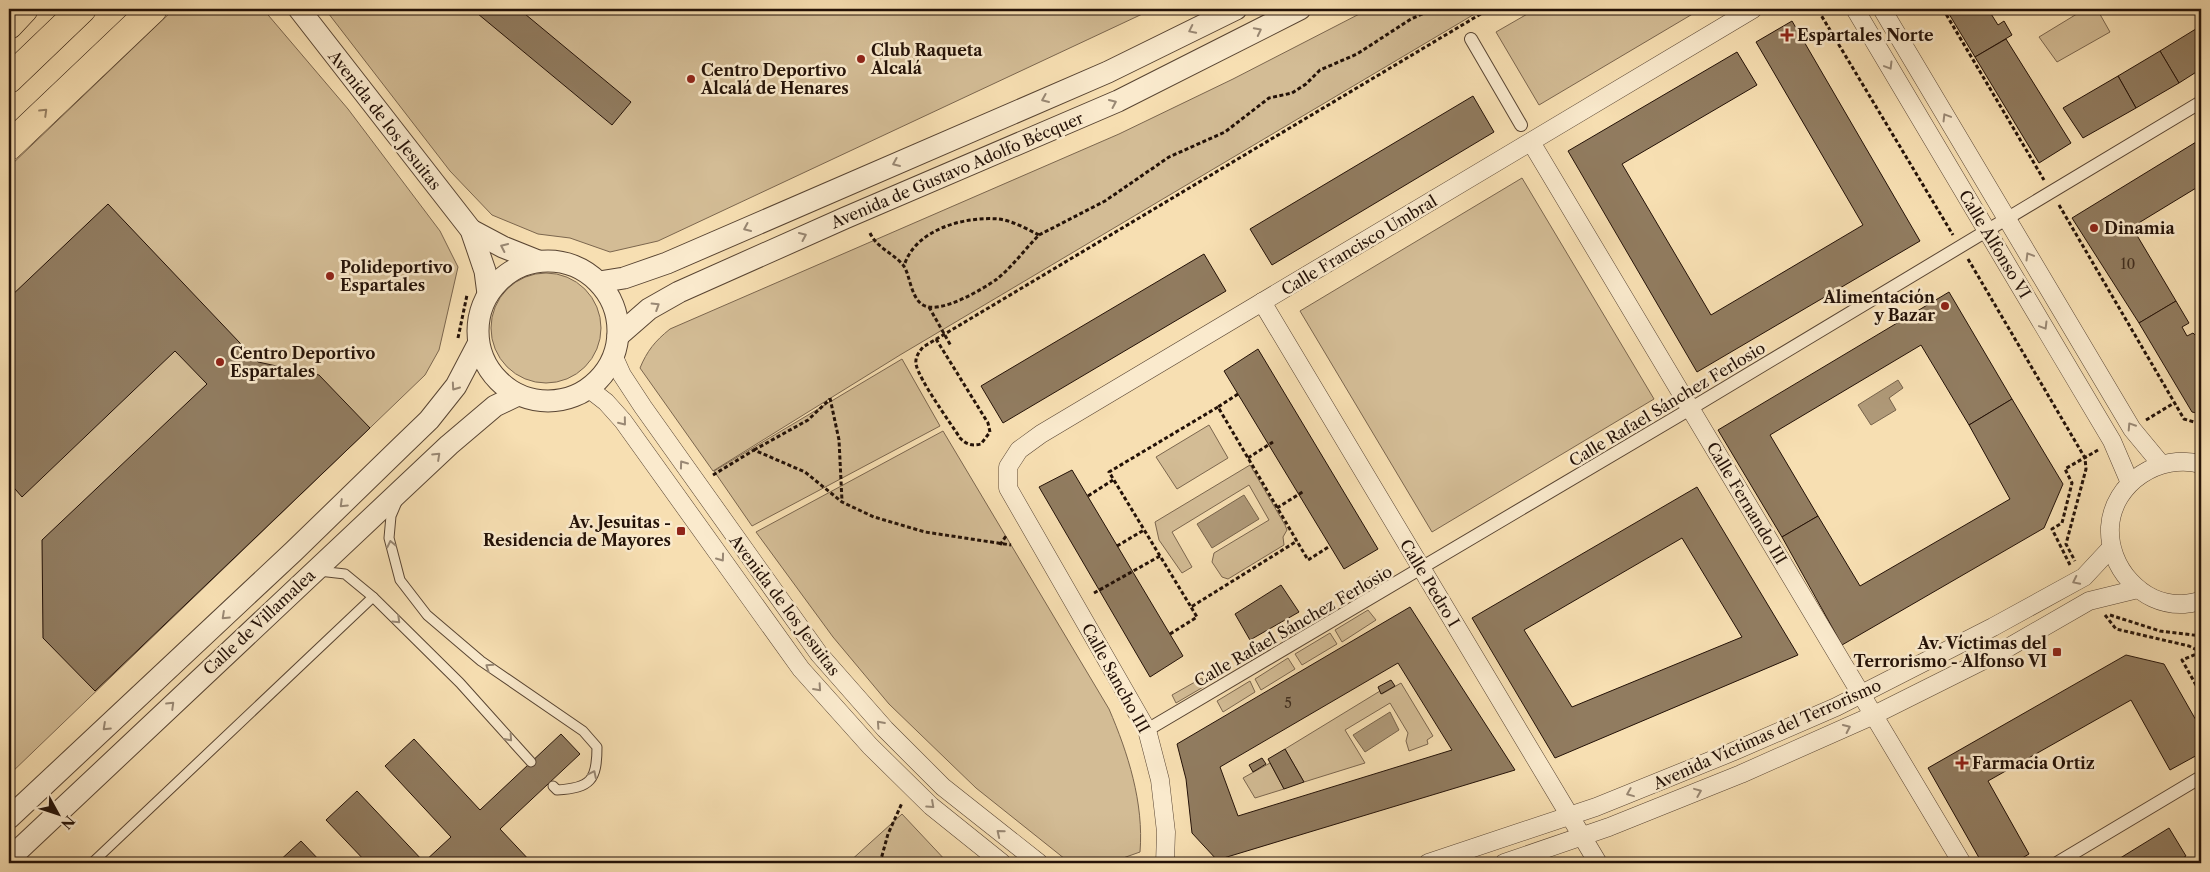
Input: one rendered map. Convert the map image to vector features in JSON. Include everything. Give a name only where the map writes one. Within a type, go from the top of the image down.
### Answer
[{"type":"highway","points":[[9,25],[24,9]]},
{"type":"highway","points":[[9,79],[82,9]]},
{"type":"highway","points":[[9,146],[152,9]]},
{"type":"street","name":"Avenida de los Jesuitas","points":[[299,9],[471,230],[485,271],[478,292]]},
{"type":"street","name":"Avenida de Gustavo Adolfo Bécquer","points":[[599,282],[624,278],[667,263],[1108,72],[1236,9]]},
{"type":"street","name":"Avenida de Gustavo Adolfo Bécquer","points":[[616,346],[649,309],[679,292],[845,218],[1118,101],[1300,9]]},
{"type":"street","name":"Calle Francisco Umbral","points":[[1018,508],[1008,488],[1008,467],[1019,450],[1041,434],[1753,9]]},
{"type":"street","name":"Calle Alfonso VI","points":[[1855,9],[2112,441],[2130,483]]},
{"type":"street","name":"Calle Alfonso VI","points":[[1882,9],[2132,429],[2161,464]]},
{"type":"street","points":[[1471,39],[1521,125]]},
{"type":"street","name":"Calle Rafael Sánchez Ferlosio","points":[[1147,730],[1690,409],[2201,102]]},
{"type":"street","name":"Calle Fernando III","points":[[1531,142],[1962,863]]},
{"type":"street","name":"Avenida de los Jesuitas","points":[[471,230],[503,247],[538,261]]},
{"type":"street","points":[[538,261],[559,262],[582,269],[599,282],[611,300],[617,322],[616,346],[603,374],[588,388],[576,395],[556,401],[536,400],[518,395],[497,380],[486,365],[478,344],[478,292],[509,272],[538,261]]},
{"type":"street","name":"Calle Pedro I","points":[[1262,302],[1598,863]]},
{"type":"street","name":"Calle de Villamalea","points":[[9,818],[294,551],[429,420],[456,386],[478,344]]},
{"type":"street","name":"Avenida de los Jesuitas","points":[[616,346],[622,375],[642,408],[819,654],[885,729],[943,786],[1038,863]]},
{"type":"street","name":"Avenida de los Jesuitas","points":[[588,388],[606,402],[623,421],[801,669],[870,746],[931,806],[1002,863]]},
{"type":"street","name":"Calle de Villamalea","points":[[9,859],[449,445],[495,406],[518,395]]},
{"type":"street","points":[[2201,464],[2179,461],[2161,464],[2144,471],[2130,483],[2116,504],[2110,526],[2111,548],[2121,571],[2138,589],[2162,601],[2182,604],[2201,601]]},
{"type":"street","name":"Calle Sancho III","points":[[1018,508],[1147,730],[1160,780],[1166,832],[1164,863]]},
{"type":"street","name":"Avenida Víctimas del Terrorismo","points":[[1428,863],[1571,816],[1732,752],[1862,694],[1993,627],[2084,577],[2111,548]]},
{"type":"street","name":"Avenida Víctimas del Terrorismo","points":[[1504,863],[1583,837],[1741,774],[1874,715],[2004,650],[2095,598],[2138,589]]},
{"type":"street","points":[[2056,863],[2201,777]]},
{"type":"lane","points":[[401,489],[391,516],[389,538],[400,580],[427,615],[481,661],[583,731],[597,746],[597,767],[589,782],[576,789],[557,790],[553,786]]},
{"type":"lane","points":[[314,571],[345,574],[373,597],[460,683],[531,762]]},
{"type":"lane","points":[[92,863],[373,597]]},
{"type":"path","points":[[929,308],[954,302],[996,280],[1039,235],[1105,201],[1169,157],[1225,132],[1269,98],[1292,93],[1306,84],[1320,70],[1357,54],[1412,19],[1433,9]]},
{"type":"path","points":[[936,339],[988,424],[990,432],[982,444],[974,446],[966,444],[960,438],[916,364],[916,356],[922,347],[1489,9]]},
{"type":"path","points":[[1802,9],[1804,13],[1818,10],[2085,458],[2086,468],[2066,544],[2084,577]]},
{"type":"path","points":[[1943,9],[2184,419],[2201,424]]},
{"type":"path","points":[[951,346],[929,308],[922,304],[914,293],[906,276],[904,266],[907,258],[922,239],[935,231],[960,223],[982,219],[1000,219],[1039,235]]},
{"type":"path","points":[[870,233],[873,240],[904,266]]},
{"type":"path","points":[[456,347],[478,292]]},
{"type":"path","points":[[1170,634],[1197,617],[1109,472],[1238,394]]},
{"type":"path","points":[[710,476],[808,420],[830,398],[839,440],[842,502]]},
{"type":"path","points":[[1218,407],[1308,560],[1330,546]]},
{"type":"path","points":[[1248,458],[1273,442]]},
{"type":"path","points":[[754,450],[804,472],[842,502],[874,517],[926,532],[1000,545],[1011,545]]},
{"type":"path","points":[[1088,496],[1114,480]]},
{"type":"path","points":[[1277,508],[1304,492]]},
{"type":"path","points":[[1117,546],[1144,530]]},
{"type":"path","points":[[1000,545],[1006,536]]},
{"type":"path","points":[[1191,606],[1297,541]]},
{"type":"path","points":[[1094,592],[1160,556]]},
{"type":"path","points":[[2095,598],[2116,629],[2189,646],[2201,652]]},
{"type":"path","points":[[2201,652],[2182,660],[2201,694]]},
{"type":"path","points":[[880,863],[888,834],[902,802]]},
{"type":"shaded area","name":"Centro Deportivo Espartales","points":[[174,9],[263,9],[348,109],[440,231],[458,267],[439,350],[425,375],[9,775],[9,167]]},
{"type":"shaded area","name":"Centro Deportivo Alcalá de Henares","points":[[325,9],[1153,9],[658,241],[610,252],[570,238],[538,234],[492,215],[450,171]]},
{"type":"shaded area","points":[[1369,9],[1483,9],[900,355],[713,471],[640,368],[652,347],[670,329],[1119,134],[1233,79]]},
{"type":"shaded area","points":[[1536,9],[1701,9],[1539,105],[1496,32]]},
{"type":"shaded area","points":[[2085,9],[2097,9],[2110,32],[2057,62],[2039,37]]},
{"type":"shaded area","points":[[1522,178],[1654,399],[1432,532],[1300,311]]},
{"type":"shaded area","points":[[546,273],[557,274],[567,278],[585,289],[596,307],[600,317],[600,339],[596,349],[585,367],[567,378],[557,382],[546,383],[535,382],[525,378],[507,367],[496,349],[492,339],[491,328],[492,317],[496,307],[507,289],[525,278],[535,274]]},
{"type":"shaded area","points":[[902,359],[940,426],[752,526],[714,471]]},
{"type":"shaded area","points":[[1898,380],[1903,388],[1889,398],[1896,410],[1871,425],[1858,405]]},
{"type":"shaded area","points":[[1209,425],[1228,458],[1177,489],[1156,457]]},
{"type":"shaded area","points":[[943,431],[1109,709],[1128,761],[1137,797],[1140,815],[1140,852],[1109,863],[1070,863],[976,788],[889,704],[833,637],[756,532]]},
{"type":"shaded area","points":[[1250,465],[1285,525],[1287,530],[1283,537],[1284,545],[1228,579],[1222,577],[1212,562],[1214,553],[1269,520],[1249,485],[1172,532],[1192,567],[1182,573],[1159,540],[1155,522]]},
{"type":"shaded area","points":[[1244,495],[1259,519],[1212,548],[1197,524]]},
{"type":"shaded area","points":[[1383,569],[1388,576],[1359,594],[1354,586]]},
{"type":"shaded area","points":[[1368,610],[1376,620],[1342,642],[1335,630]]},
{"type":"shaded area","points":[[1330,633],[1337,644],[1302,665],[1295,654]]},
{"type":"shaded area","points":[[1288,658],[1295,669],[1261,690],[1255,679]]},
{"type":"shaded area","points":[[1202,678],[1205,686],[1176,703],[1172,695]]},
{"type":"shaded area","points":[[1250,681],[1255,692],[1223,712],[1217,701]]},
{"type":"shaded area","points":[[1401,683],[1433,736],[1427,740],[1428,744],[1409,751],[1406,741],[1408,733],[1390,703],[1345,730],[1365,763],[1304,782],[1285,749],[1380,691],[1382,694]]},
{"type":"shaded area","points":[[1390,712],[1399,730],[1365,752],[1353,735]]},
{"type":"shaded area","points":[[1270,763],[1284,789],[1255,798],[1243,778]]},
{"type":"shaded area","points":[[902,814],[948,863],[848,863]]},
{"type":"building","points":[[472,9],[519,9],[631,102],[612,125]]},
{"type":"building","points":[[1946,9],[1988,9],[1998,25],[2004,21],[2012,35],[1975,57]]},
{"type":"building","points":[[1792,21],[1920,241],[1697,372],[1568,151],[1737,52],[1757,85],[1622,164],[1711,315],[1863,225],[1756,42]]},
{"type":"building","points":[[2199,27],[2201,30],[2201,69],[2179,83],[2160,51]]},
{"type":"building","points":[[2006,39],[2071,143],[2039,163],[1975,57]]},
{"type":"building","points":[[2160,51],[2179,83],[2136,108],[2118,76]]},
{"type":"building","points":[[2118,76],[2136,108],[2083,138],[2063,108]]},
{"type":"building","points":[[1473,96],[1494,132],[1272,265],[1250,229]]},
{"type":"building","points":[[2201,139],[2201,185],[2132,227],[2176,301],[2139,323],[2072,218]]},
{"type":"building","points":[[108,204],[258,362],[319,375],[370,428],[95,691],[43,638],[42,540],[207,384],[175,351],[22,497],[9,482],[9,298]]},
{"type":"building","points":[[1204,254],[1226,291],[1003,423],[981,386]]},
{"type":"building","points":[[1949,292],[2012,399],[1969,425],[1921,345],[1770,435],[1818,516],[1782,537],[1718,430]]},
{"type":"building","points":[[2176,301],[2189,323],[2182,327],[2187,336],[2200,332],[2201,335],[2198,338],[2201,344],[2201,414],[2192,412],[2139,323]]},
{"type":"building","points":[[1258,349],[1378,549],[1344,569],[1224,371]]},
{"type":"building","points":[[2012,399],[2063,484],[2044,528],[1842,645],[1782,537],[1818,516],[1860,586],[2010,499],[1969,425]]},
{"type":"building","points":[[1072,470],[1183,656],[1150,677],[1039,487]]},
{"type":"building","points":[[1697,487],[1798,655],[1555,758],[1472,618]],"holes":[[[1682,538],[1742,637],[1572,707],[1524,630]]]},
{"type":"building","points":[[1281,585],[1299,612],[1250,640],[1235,614]]},
{"type":"building","points":[[1410,607],[1515,770],[1217,860],[1192,833],[1186,779],[1177,744]],"holes":[[[1398,663],[1452,750],[1238,816],[1220,767]]]},
{"type":"building","points":[[2126,655],[2164,664],[2201,729],[2201,753],[2170,770],[2131,700],[1988,781],[2029,854],[2014,863],[1982,863],[1928,768]]},
{"type":"building","points":[[1391,680],[1395,686],[1381,694],[1378,687]]},
{"type":"building","points":[[561,734],[580,754],[500,829],[532,863],[476,863],[473,860],[470,863],[367,863],[326,820],[357,791],[424,862],[451,837],[385,766],[414,739],[480,810]]},
{"type":"building","points":[[1285,749],[1304,782],[1284,789],[1268,759]]},
{"type":"building","points":[[1262,758],[1266,764],[1253,772],[1249,765]]},
{"type":"building","points":[[2169,828],[2186,856],[2174,863],[2120,863],[2117,860]]},
{"type":"building","points":[[301,841],[322,863],[277,863]]},
{"type":"place","name":"Espartales Norte","points":[[1787,35]]},
{"type":"place","name":"Club Raqueta Alcalá","points":[[861,59]]},
{"type":"place","name":"Centro Deportivo Alcalá de Henares","points":[[691,79]]},
{"type":"place","name":"Dinamia","points":[[2094,228]]},
{"type":"place","name":"Polideportivo Espartales","points":[[330,276]]},
{"type":"place","name":"Alimentación y Bazar","points":[[1945,306]]},
{"type":"place","name":"Centro Deportivo Espartales","points":[[220,362]]},
{"type":"place","name":"Av. Jesuitas - Residencia de Mayores","points":[[681,531]]},
{"type":"place","name":"Av. Víctimas del Terrorismo - Alfonso VI","points":[[2057,652]]},
{"type":"place","name":"Farmacia Ortiz","points":[[1962,763]]}]
